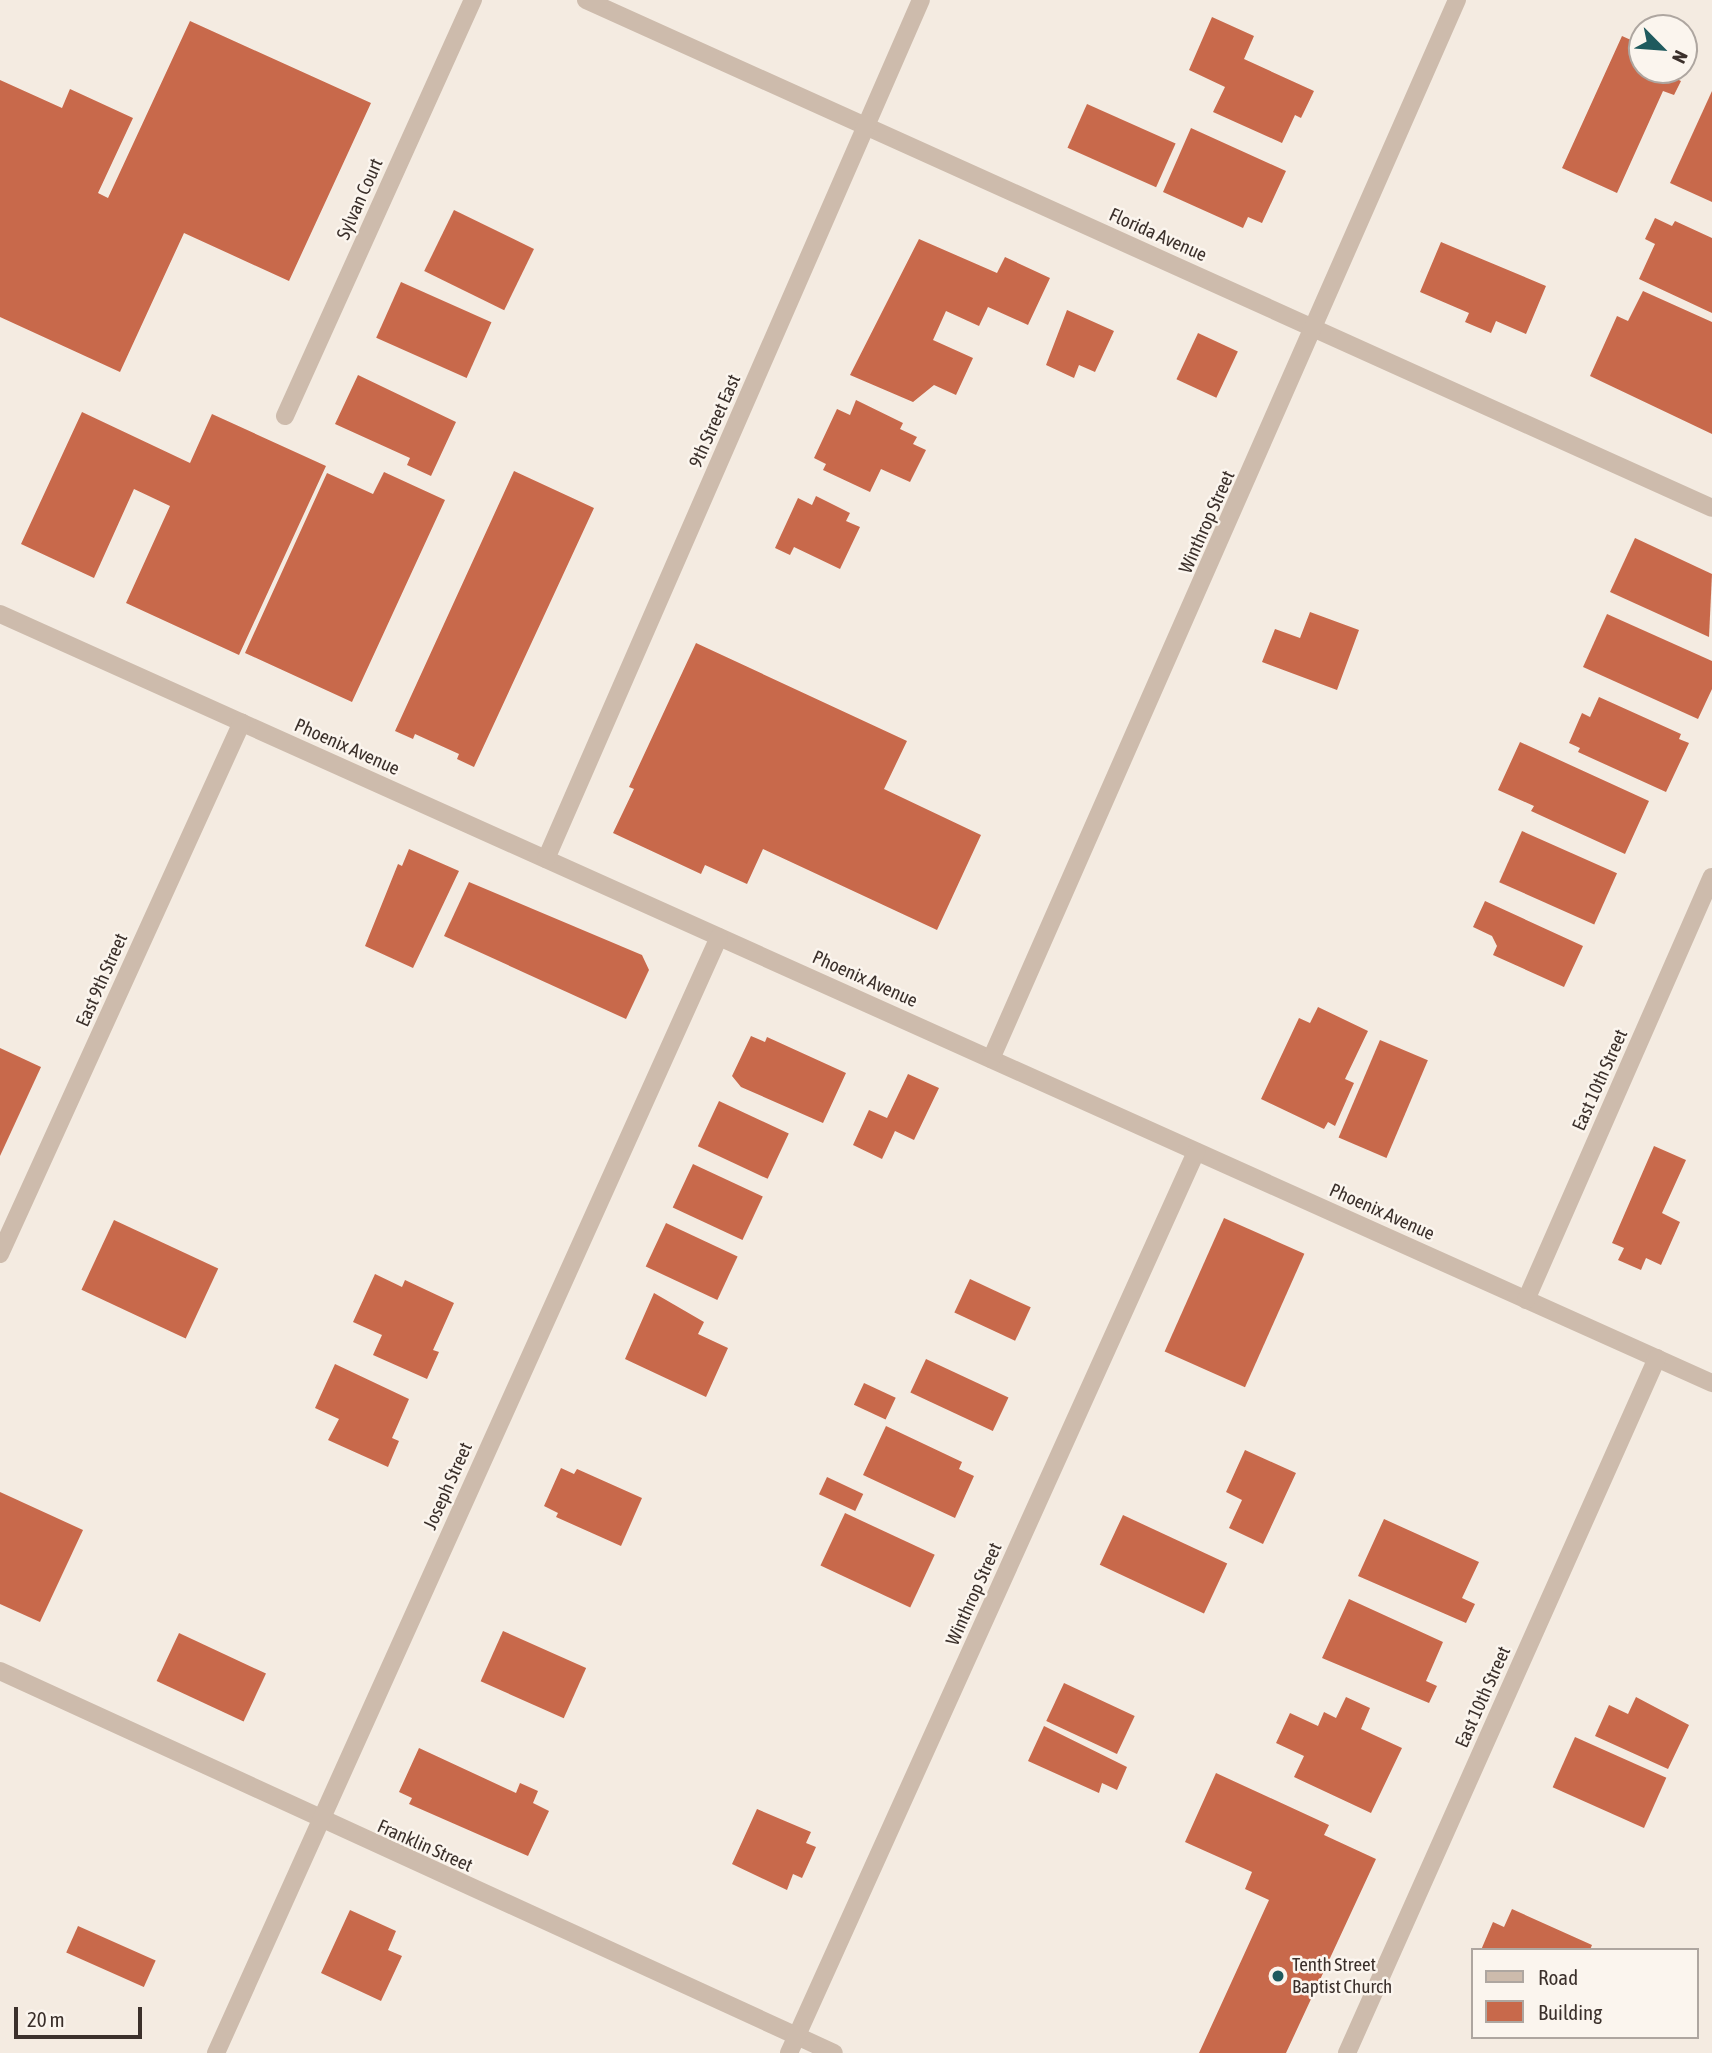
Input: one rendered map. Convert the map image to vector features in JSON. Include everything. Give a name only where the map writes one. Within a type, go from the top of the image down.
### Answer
[{"type":"street","name":"Sylvan Court","points":[[285,416],[473,0]]},
{"type":"street","name":"Florida Avenue","points":[[586,0],[1712,508]]},
{"type":"street","name":"9th Street East","points":[[545,859],[921,0]]},
{"type":"street","name":"Winthrop Street","points":[[990,1059],[1315,329],[1457,0]]},
{"type":"street","name":"Phoenix Avenue","points":[[0,614],[1712,1383]]},
{"type":"street","name":"East 9th Street","points":[[0,1254],[242,722]]},
{"type":"street","name":"East 10th Street","points":[[1526,1300],[1712,877]]},
{"type":"street","name":"Joseph Street","points":[[216,2053],[719,937]]},
{"type":"street","name":"Winthrop Street","points":[[789,2053],[1196,1152]]},
{"type":"street","name":"East 10th Street","points":[[1347,2053],[1657,1358]]},
{"type":"street","name":"Franklin Street","points":[[0,1671],[320,1821],[834,2053]]},
{"type":"building","points":[[1212,17],[1254,36],[1244,59],[1314,91],[1301,118],[1295,115],[1282,143],[1213,112],[1225,87],[1189,70]]},
{"type":"building","points":[[190,21],[371,103],[289,281],[184,233],[120,372],[0,317],[0,80],[62,108],[70,89],[133,118],[98,193],[108,198]]},
{"type":"building","points":[[1622,36],[1628,39],[1628,84],[1680,84],[1674,95],[1663,91],[1617,193],[1562,168]]},
{"type":"building","points":[[1712,91],[1712,202],[1670,183]]},
{"type":"building","points":[[1087,104],[1176,143],[1156,187],[1067,148]]},
{"type":"building","points":[[1191,128],[1286,171],[1262,223],[1248,217],[1243,228],[1163,192]]},
{"type":"building","points":[[454,210],[534,249],[504,310],[424,271]]},
{"type":"building","points":[[1655,218],[1672,226],[1675,221],[1712,238],[1712,313],[1639,279],[1655,244],[1645,239]]},
{"type":"building","points":[[919,239],[997,273],[1005,257],[1050,278],[1028,325],[988,307],[979,326],[946,311],[933,340],[973,358],[956,395],[934,385],[913,402],[850,375]]},
{"type":"building","points":[[1441,242],[1546,286],[1526,334],[1496,321],[1491,333],[1465,322],[1469,313],[1420,292]]},
{"type":"building","points":[[401,282],[491,322],[467,378],[376,338]]},
{"type":"building","points":[[1643,291],[1712,322],[1712,434],[1590,376],[1617,316],[1628,321]]},
{"type":"building","points":[[1067,310],[1114,331],[1095,372],[1079,365],[1074,378],[1046,365]]},
{"type":"building","points":[[1198,333],[1238,352],[1216,398],[1176,379]]},
{"type":"building","points":[[358,375],[456,422],[431,476],[407,465],[410,458],[335,424]]},
{"type":"building","points":[[856,400],[903,423],[900,429],[917,437],[913,444],[926,450],[910,482],[881,469],[870,492],[823,470],[826,464],[814,458],[837,409],[850,415]]},
{"type":"building","points":[[82,412],[190,463],[212,414],[326,466],[239,655],[126,603],[170,506],[134,489],[94,578],[21,544]]},
{"type":"building","points":[[514,471],[594,508],[474,767],[457,759],[459,754],[415,734],[413,739],[395,731]]},
{"type":"building","points":[[384,472],[445,500],[352,702],[245,653],[327,473],[373,494]]},
{"type":"building","points":[[816,496],[850,513],[846,521],[860,527],[840,569],[794,547],[790,555],[775,548],[798,498],[812,505]]},
{"type":"building","points":[[1635,538],[1712,574],[1709,637],[1610,592]]},
{"type":"building","points":[[1310,612],[1359,630],[1337,690],[1262,662],[1275,629],[1300,638]]},
{"type":"building","points":[[1607,614],[1712,661],[1712,689],[1698,719],[1583,667]]},
{"type":"building","points":[[696,643],[907,741],[884,789],[981,835],[937,930],[763,849],[747,884],[705,865],[701,874],[613,833],[634,789],[629,787]]},
{"type":"building","points":[[1599,697],[1681,734],[1679,739],[1689,743],[1666,792],[1578,752],[1580,748],[1569,743],[1582,713],[1590,717]]},
{"type":"building","points":[[1520,742],[1649,801],[1625,854],[1531,811],[1534,806],[1498,790]]},
{"type":"building","points":[[1522,831],[1617,873],[1594,924],[1499,882]]},
{"type":"building","points":[[409,849],[459,871],[413,968],[365,946],[398,864],[402,866]]},
{"type":"building","points":[[469,882],[642,955],[649,970],[626,1019],[444,936]]},
{"type":"building","points":[[1485,901],[1583,946],[1564,987],[1493,955],[1497,946],[1492,936],[1473,927]]},
{"type":"building","points":[[1318,1007],[1368,1031],[1345,1079],[1354,1083],[1335,1126],[1328,1122],[1324,1129],[1261,1099],[1299,1018],[1310,1023]]},
{"type":"building","points":[[751,1036],[765,1042],[767,1037],[846,1073],[823,1123],[741,1087],[732,1076]]},
{"type":"building","points":[[1380,1040],[1428,1060],[1386,1158],[1339,1138]]},
{"type":"building","points":[[0,1048],[41,1067],[0,1156]]},
{"type":"building","points":[[908,1074],[939,1088],[914,1140],[895,1131],[882,1159],[853,1145],[869,1110],[887,1118]]},
{"type":"building","points":[[719,1101],[789,1134],[768,1179],[698,1146]]},
{"type":"building","points":[[1654,1146],[1686,1160],[1662,1213],[1680,1222],[1661,1265],[1646,1258],[1641,1270],[1618,1260],[1624,1248],[1612,1243]]},
{"type":"building","points":[[693,1164],[763,1197],[743,1240],[673,1208]]},
{"type":"building","points":[[1224,1218],[1304,1254],[1245,1387],[1165,1351]]},
{"type":"building","points":[[114,1220],[218,1269],[186,1338],[81,1290]]},
{"type":"building","points":[[666,1223],[738,1256],[717,1300],[646,1267]]},
{"type":"building","points":[[375,1274],[402,1287],[405,1280],[454,1303],[433,1350],[439,1352],[427,1379],[373,1355],[382,1335],[353,1322]]},
{"type":"building","points":[[970,1279],[1031,1307],[1015,1341],[954,1313]]},
{"type":"building","points":[[654,1293],[704,1322],[698,1334],[728,1348],[706,1397],[625,1359]]},
{"type":"building","points":[[926,1359],[1008,1397],[993,1431],[910,1393]]},
{"type":"building","points":[[335,1364],[409,1399],[392,1438],[399,1441],[388,1467],[328,1440],[339,1419],[315,1408]]},
{"type":"building","points":[[864,1383],[896,1398],[886,1420],[854,1405]]},
{"type":"building","points":[[886,1426],[962,1462],[959,1469],[974,1476],[955,1518],[863,1475]]},
{"type":"building","points":[[1245,1450],[1296,1473],[1263,1544],[1229,1528],[1242,1500],[1226,1492]]},
{"type":"building","points":[[561,1468],[574,1474],[577,1469],[642,1498],[621,1546],[556,1517],[558,1513],[544,1506]]},
{"type":"building","points":[[827,1477],[863,1494],[855,1511],[819,1494]]},
{"type":"building","points":[[0,1492],[83,1530],[40,1622],[0,1604]]},
{"type":"building","points":[[845,1513],[935,1555],[910,1607],[820,1566]]},
{"type":"building","points":[[1123,1515],[1227,1564],[1204,1613],[1100,1565]]},
{"type":"building","points":[[1384,1519],[1479,1562],[1462,1598],[1475,1604],[1466,1623],[1358,1576]]},
{"type":"building","points":[[1349,1599],[1443,1642],[1426,1681],[1437,1686],[1429,1703],[1322,1658]]},
{"type":"building","points":[[503,1631],[586,1668],[564,1718],[481,1681]]},
{"type":"building","points":[[179,1633],[266,1674],[244,1722],[157,1681]]},
{"type":"building","points":[[1064,1683],[1135,1716],[1117,1754],[1046,1721]]},
{"type":"building","points":[[1346,1697],[1370,1708],[1361,1729],[1402,1748],[1371,1813],[1294,1777],[1304,1756],[1276,1743],[1290,1713],[1318,1726],[1324,1712],[1336,1718]]},
{"type":"building","points":[[1636,1697],[1689,1725],[1668,1769],[1595,1736],[1609,1705],[1628,1714]]},
{"type":"building","points":[[1044,1726],[1127,1767],[1117,1790],[1102,1783],[1099,1793],[1028,1761]]},
{"type":"building","points":[[1575,1737],[1666,1778],[1644,1828],[1553,1787]]},
{"type":"building","points":[[419,1748],[516,1793],[520,1783],[538,1791],[533,1803],[549,1811],[528,1856],[409,1804],[412,1798],[399,1792]]},
{"type":"building","name":"Tenth Street Baptist Church","points":[[1216,1773],[1329,1825],[1324,1835],[1376,1859],[1286,2053],[1199,2053],[1269,1900],[1245,1889],[1252,1872],[1185,1842]]},
{"type":"building","points":[[757,1809],[811,1832],[806,1843],[816,1847],[802,1878],[793,1874],[787,1890],[732,1864]]},
{"type":"building","points":[[1512,1909],[1592,1945],[1591,1948],[1482,1948],[1493,1922],[1504,1927]]},
{"type":"building","points":[[350,1910],[396,1931],[388,1950],[402,1956],[381,2001],[321,1973]]},
{"type":"building","points":[[78,1926],[156,1961],[144,1987],[66,1952]]},
{"type":"place","name":"Tenth Street Baptist Church","points":[[1278,1976]]}]
